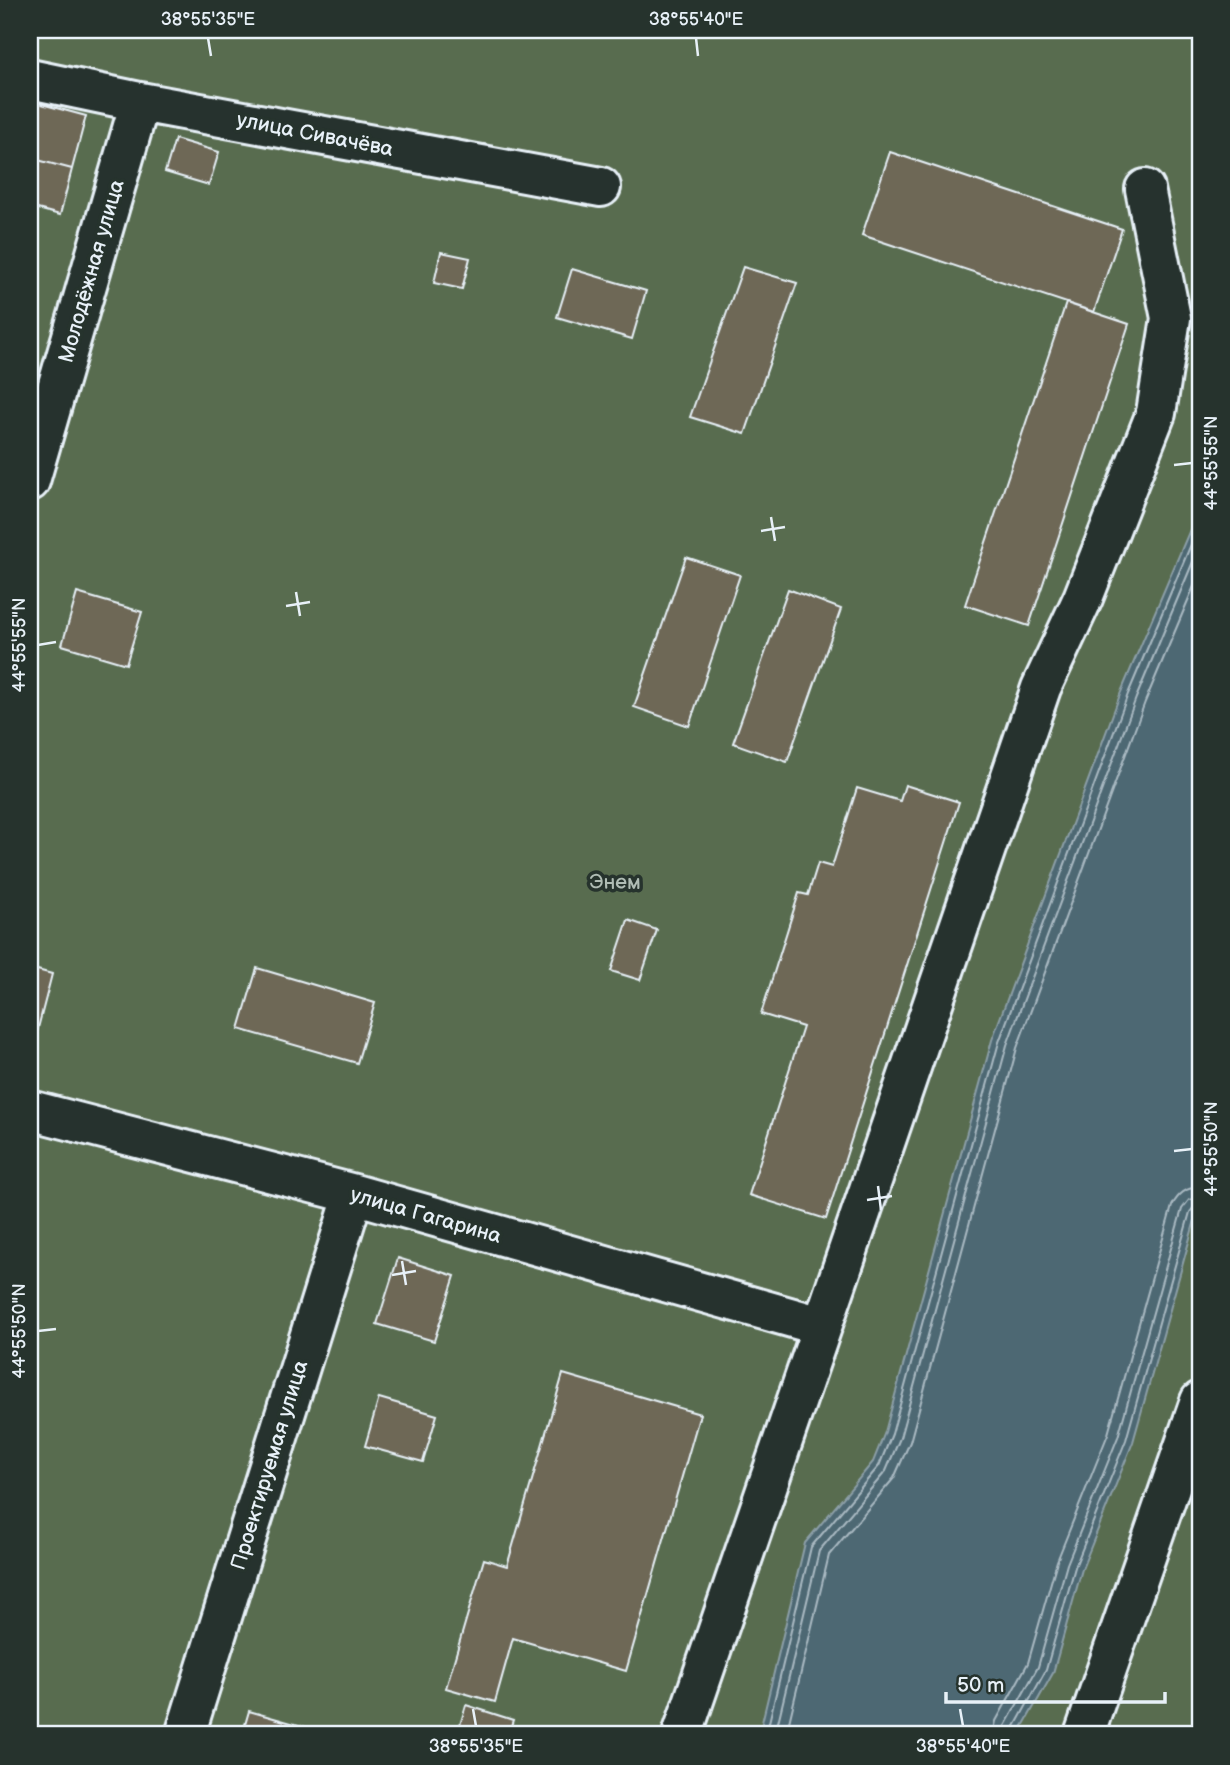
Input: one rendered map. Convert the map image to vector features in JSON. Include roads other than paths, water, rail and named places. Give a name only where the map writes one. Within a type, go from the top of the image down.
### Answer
[{"type":"street","name":"улица Сивачёва","points":[[30,79],[140,102],[601,187]]},
{"type":"street","name":"Молодёжная улица","points":[[30,481],[140,102]]},
{"type":"street","points":[[682,1735],[1041,688],[1083,598],[1156,412],[1171,318],[1145,190]]},
{"type":"street","name":"улица Гагарина","points":[[30,1110],[354,1194],[821,1326]]},
{"type":"street","name":"Проектируемая улица","points":[[184,1735],[354,1194]]},
{"type":"street","points":[[1084,1735],[1200,1401]]},
{"type":"water","points":[[1200,510],[1200,1202],[1133,1442],[1082,1569],[1053,1673],[1018,1735],[759,1735],[805,1543],[873,1462],[885,1432],[992,1040],[1121,692]]},
{"type":"park label","name":"Энем","points":[[615,882]]}]
